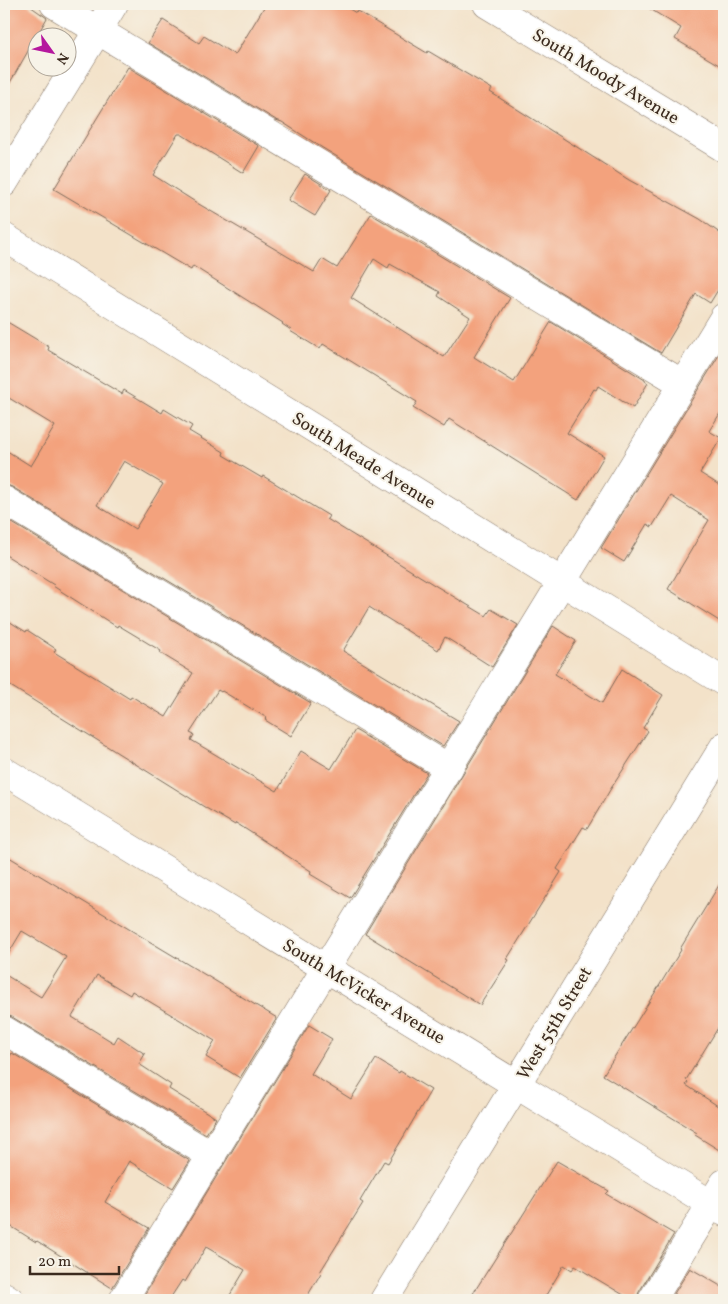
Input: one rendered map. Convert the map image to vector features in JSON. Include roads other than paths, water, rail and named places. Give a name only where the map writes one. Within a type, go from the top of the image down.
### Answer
[{"type":"street","points":[[54,4],[683,384]]},
{"type":"street","points":[[4,183],[114,4]]},
{"type":"street","name":"South Moody Avenue","points":[[487,4],[724,148]]},
{"type":"street","name":"South Meade Avenue","points":[[4,237],[724,682]]},
{"type":"street","points":[[123,1300],[724,317]]},
{"type":"street","points":[[4,500],[449,768]]},
{"type":"street","name":"West 55th Street","points":[[384,1300],[724,746]]},
{"type":"street","name":"South McVicker Avenue","points":[[4,771],[517,1084],[720,1199]]},
{"type":"street","points":[[4,1030],[212,1156]]},
{"type":"street","points":[[652,1300],[720,1199]]},
{"type":"street","points":[[4,1296],[10,1300]]}]
